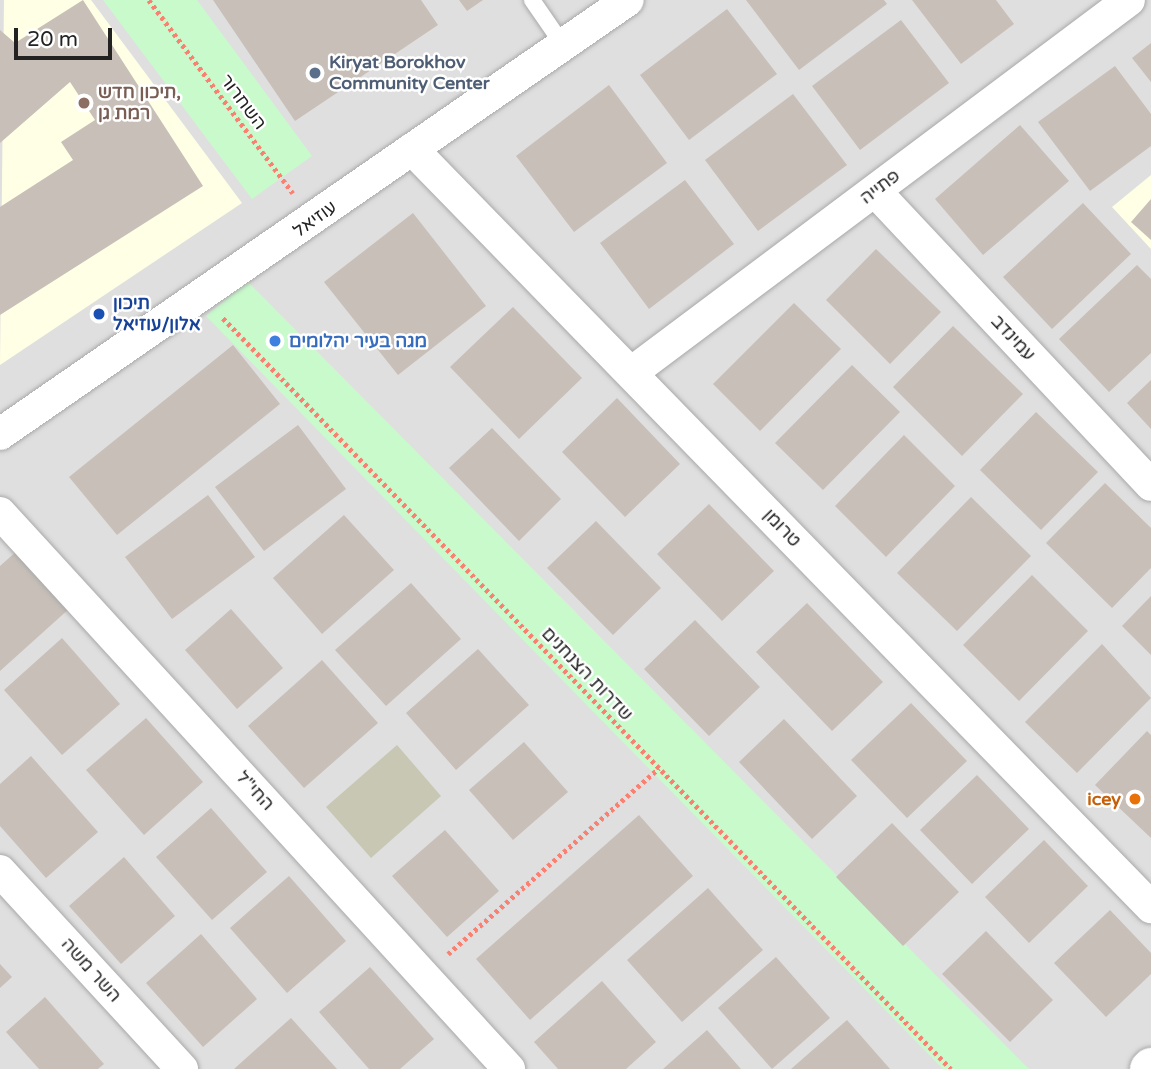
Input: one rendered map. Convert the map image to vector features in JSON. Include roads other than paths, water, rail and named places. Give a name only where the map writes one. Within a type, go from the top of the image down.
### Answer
[{"type":"street","name":"עוזיאל","points":[[0,434],[203,298],[628,0]]},
{"type":"street","name":"פתייה","points":[[631,373],[1129,0]]},
{"type":"street","name":"טרומן","points":[[412,149],[1151,907]]},
{"type":"street","name":"עמינדב","points":[[875,191],[1151,485]]},
{"type":"street","name":"החי\"ל","points":[[0,513],[509,1069]]},
{"type":"street","name":"השר משה","points":[[0,870],[182,1069]]},
{"type":"lane","points":[[532,0],[563,45]]},
{"type":"place","name":"Kiryat Borokhov Community Center","points":[[315,73]]},
{"type":"place","name":"תיכון חדש, רמת גן","points":[[84,103]]},
{"type":"place","name":"תיכון אלון/עוזיאל","points":[[99,314]]},
{"type":"place","name":"מגה בעיר יהלומים","points":[[275,341]]},
{"type":"place","name":"icey","points":[[1135,799]]}]
